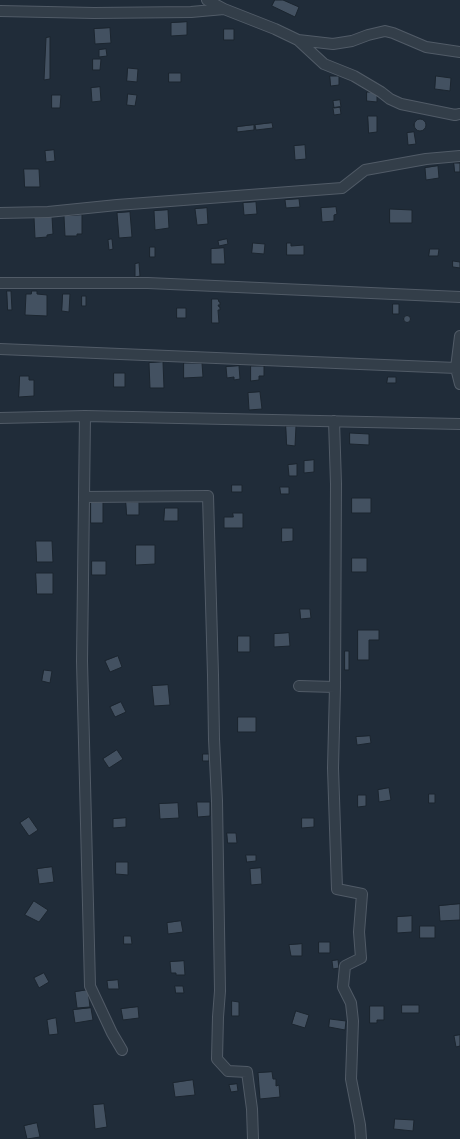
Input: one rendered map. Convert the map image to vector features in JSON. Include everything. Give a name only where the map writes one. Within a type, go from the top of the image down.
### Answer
[{"type":"street","points":[[207,0],[224,9],[275,29],[298,40],[324,64],[354,76],[390,99],[401,104],[460,114]]},
{"type":"street","points":[[0,11],[102,13],[191,12],[224,9]]},
{"type":"street","points":[[298,40],[333,44],[352,41],[385,31],[426,47],[460,52]]},
{"type":"street","points":[[0,213],[48,212],[117,205],[342,188],[365,170],[426,159],[460,156]]},
{"type":"street","points":[[0,284],[148,283],[460,297]]},
{"type":"street","points":[[460,336],[456,368],[460,384]]},
{"type":"street","points":[[0,349],[456,368]]},
{"type":"street","points":[[0,418],[85,416],[460,424]]},
{"type":"street","points":[[85,416],[82,661],[90,986],[122,1050]]},
{"type":"street","points":[[334,421],[336,484],[333,768],[337,889],[362,894],[359,932],[361,958],[345,966],[343,987],[351,1003],[354,1021],[351,1079],[360,1125],[361,1139]]},
{"type":"street","points":[[84,497],[208,496],[217,801],[220,991],[217,1059],[228,1071],[247,1072],[252,1109],[253,1139]]},
{"type":"street","points":[[300,686],[335,687]]},
{"type":"building","points":[[275,0],[283,0],[299,7],[295,17],[272,6]]},
{"type":"building","points":[[187,22],[187,35],[171,36],[171,23]]},
{"type":"building","points":[[110,28],[111,43],[95,44],[94,29]]},
{"type":"building","points":[[224,29],[234,29],[234,40],[224,40]]},
{"type":"building","points":[[50,37],[50,79],[44,80],[46,38]]},
{"type":"building","points":[[106,49],[107,56],[99,57],[99,50]]},
{"type":"building","points":[[93,59],[101,59],[100,70],[93,70]]},
{"type":"building","points":[[128,68],[138,69],[137,82],[127,81]]},
{"type":"building","points":[[169,73],[181,73],[181,82],[169,82]]},
{"type":"building","points":[[330,76],[339,76],[339,85],[331,86]]},
{"type":"building","points":[[436,76],[451,78],[450,91],[435,89]]},
{"type":"building","points":[[100,87],[101,101],[92,102],[91,88]]},
{"type":"building","points":[[367,92],[377,92],[377,102],[367,101]]},
{"type":"building","points":[[128,94],[137,95],[135,106],[127,105]]},
{"type":"building","points":[[52,95],[61,95],[60,108],[52,108]]},
{"type":"building","points":[[340,100],[341,107],[334,108],[333,101]]},
{"type":"building","points":[[340,107],[341,114],[334,115],[333,108]]},
{"type":"building","points":[[368,116],[377,116],[377,132],[369,133]]},
{"type":"building","points":[[420,119],[424,121],[426,125],[424,129],[420,131],[416,129],[414,125],[416,121]]},
{"type":"building","points":[[272,123],[273,128],[256,130],[255,125]]},
{"type":"building","points":[[254,125],[254,130],[237,132],[237,127]]},
{"type":"building","points":[[414,132],[416,144],[408,145],[407,133]]},
{"type":"building","points":[[305,145],[306,159],[295,160],[294,146]]},
{"type":"building","points":[[54,150],[55,161],[46,162],[45,151]]},
{"type":"building","points":[[454,163],[460,163],[460,172],[455,172]]},
{"type":"building","points":[[438,166],[439,178],[426,180],[425,168]]},
{"type":"building","points":[[24,169],[39,169],[40,187],[25,187]]},
{"type":"building","points":[[299,199],[300,207],[286,208],[285,200]]},
{"type":"building","points":[[256,202],[257,214],[244,215],[243,203]]},
{"type":"building","points":[[336,207],[337,214],[334,215],[334,221],[322,222],[321,208]]},
{"type":"building","points":[[207,208],[208,224],[197,225],[195,209]]},
{"type":"building","points":[[390,209],[412,210],[412,223],[390,223]]},
{"type":"building","points":[[168,210],[169,228],[155,230],[154,211]]},
{"type":"building","points":[[130,212],[132,237],[119,238],[117,213]]},
{"type":"building","points":[[82,215],[82,234],[77,234],[77,236],[65,236],[64,216]]},
{"type":"building","points":[[52,216],[53,234],[47,235],[47,237],[35,238],[34,217]]},
{"type":"building","points":[[112,239],[113,249],[109,250],[108,240]]},
{"type":"building","points":[[227,239],[228,244],[219,246],[218,241]]},
{"type":"building","points":[[253,243],[265,244],[264,254],[252,253]]},
{"type":"building","points":[[287,243],[291,243],[291,246],[304,245],[304,255],[287,255]]},
{"type":"building","points":[[150,247],[155,247],[155,257],[150,257]]},
{"type":"building","points":[[224,248],[225,264],[211,264],[211,249]]},
{"type":"building","points":[[430,249],[439,249],[438,256],[429,256]]},
{"type":"building","points":[[453,261],[460,262],[460,268],[453,267]]},
{"type":"building","points":[[139,263],[140,276],[135,277],[135,264]]},
{"type":"building","points":[[7,291],[11,291],[12,310],[8,310]]},
{"type":"building","points":[[32,291],[37,291],[37,294],[47,295],[47,316],[25,315],[26,294],[31,294]]},
{"type":"building","points":[[63,294],[70,294],[69,312],[62,311]]},
{"type":"building","points":[[82,296],[86,296],[86,306],[82,306]]},
{"type":"building","points":[[212,299],[218,299],[220,302],[220,305],[218,305],[220,307],[220,310],[218,310],[219,323],[212,323]]},
{"type":"building","points":[[393,304],[399,304],[399,314],[393,314]]},
{"type":"building","points":[[177,308],[186,308],[186,318],[177,318]]},
{"type":"building","points":[[407,315],[410,316],[410,322],[407,323],[404,322],[403,319],[404,316]]},
{"type":"building","points":[[163,362],[164,388],[150,388],[149,363]]},
{"type":"building","points":[[184,363],[202,363],[203,377],[184,378]]},
{"type":"building","points":[[239,366],[240,379],[234,380],[234,377],[227,378],[226,367]]},
{"type":"building","points":[[251,366],[264,366],[264,376],[259,376],[259,380],[251,381]]},
{"type":"building","points":[[114,373],[125,373],[125,387],[114,387]]},
{"type":"building","points":[[20,376],[29,376],[29,380],[34,380],[34,396],[19,397]]},
{"type":"building","points":[[388,377],[396,377],[396,383],[387,383]]},
{"type":"building","points":[[260,392],[262,409],[249,410],[248,393]]},
{"type":"building","points":[[286,426],[296,426],[295,446],[287,445]]},
{"type":"building","points":[[350,433],[369,434],[369,445],[350,444]]},
{"type":"building","points":[[314,460],[314,472],[304,473],[304,461]]},
{"type":"building","points":[[297,464],[297,476],[289,476],[288,465]]},
{"type":"building","points":[[232,485],[242,485],[242,492],[232,492]]},
{"type":"building","points":[[280,487],[289,487],[289,494],[281,494]]},
{"type":"building","points":[[352,498],[371,498],[371,513],[352,513]]},
{"type":"building","points":[[91,502],[103,502],[103,523],[91,523]]},
{"type":"building","points":[[126,502],[139,502],[139,515],[127,515]]},
{"type":"building","points":[[165,508],[178,508],[178,521],[164,521]]},
{"type":"building","points":[[233,513],[243,513],[243,528],[224,528],[224,517],[233,517]]},
{"type":"building","points":[[282,528],[293,528],[293,541],[282,542]]},
{"type":"building","points":[[36,541],[52,541],[53,562],[37,562]]},
{"type":"building","points":[[136,545],[155,545],[155,564],[136,565]]},
{"type":"building","points":[[352,558],[367,558],[367,572],[352,572]]},
{"type":"building","points":[[92,561],[106,561],[106,575],[92,575]]},
{"type":"building","points":[[36,573],[53,573],[53,594],[37,594]]},
{"type":"building","points":[[300,609],[310,609],[311,618],[301,619]]},
{"type":"building","points":[[358,630],[379,630],[379,640],[369,640],[369,660],[358,660]]},
{"type":"building","points":[[289,633],[290,646],[274,647],[274,634]]},
{"type":"building","points":[[238,636],[250,636],[250,652],[238,652]]},
{"type":"building","points":[[345,651],[349,651],[349,670],[345,670]]},
{"type":"building","points":[[118,656],[122,667],[110,672],[105,661]]},
{"type":"building","points":[[44,670],[52,671],[50,683],[42,681]]},
{"type":"building","points":[[168,685],[170,705],[154,706],[152,686]]},
{"type":"building","points":[[121,702],[126,712],[115,717],[110,707]]},
{"type":"building","points":[[238,717],[256,717],[256,732],[238,732]]},
{"type":"building","points":[[370,736],[371,743],[357,745],[356,737]]},
{"type":"building","points":[[117,750],[123,759],[109,768],[103,759]]},
{"type":"building","points":[[203,754],[209,754],[209,761],[203,761]]},
{"type":"building","points":[[389,788],[391,800],[379,802],[378,790]]},
{"type":"building","points":[[429,794],[435,794],[435,803],[429,803]]},
{"type":"building","points":[[358,795],[366,795],[366,806],[358,807]]},
{"type":"building","points":[[197,802],[210,802],[210,816],[198,817]]},
{"type":"building","points":[[178,803],[179,818],[160,819],[159,804]]},
{"type":"building","points":[[29,817],[38,830],[29,836],[20,823]]},
{"type":"building","points":[[126,818],[126,827],[113,828],[113,819]]},
{"type":"building","points":[[302,818],[314,818],[314,827],[302,828]]},
{"type":"building","points":[[227,833],[236,833],[237,843],[228,843]]},
{"type":"building","points":[[246,855],[256,855],[256,861],[247,862]]},
{"type":"building","points":[[116,862],[128,862],[128,875],[116,874]]},
{"type":"building","points":[[52,867],[54,882],[39,884],[37,869]]},
{"type":"building","points":[[261,868],[262,884],[251,885],[250,869]]},
{"type":"building","points":[[34,901],[48,910],[39,922],[25,915]]},
{"type":"building","points":[[460,904],[460,920],[440,921],[439,906]]},
{"type":"building","points":[[412,916],[412,932],[397,933],[397,917]]},
{"type":"building","points":[[181,921],[183,932],[168,934],[167,923]]},
{"type":"building","points":[[420,926],[435,926],[435,938],[420,938]]},
{"type":"building","points":[[124,936],[131,936],[132,944],[124,944]]},
{"type":"building","points":[[319,942],[330,942],[330,953],[319,953]]},
{"type":"building","points":[[302,944],[302,956],[291,956],[289,945]]},
{"type":"building","points":[[338,960],[339,968],[333,969],[332,961]]},
{"type":"building","points":[[184,961],[185,975],[176,975],[176,973],[171,973],[170,962]]},
{"type":"building","points":[[44,973],[49,982],[39,988],[34,978]]},
{"type":"building","points":[[118,980],[119,989],[108,989],[107,981]]},
{"type":"building","points":[[175,986],[183,986],[184,993],[176,993]]},
{"type":"building","points":[[88,990],[90,1007],[77,1008],[75,992]]},
{"type":"building","points":[[232,1001],[239,1002],[239,1016],[232,1016]]},
{"type":"building","points":[[402,1005],[419,1005],[419,1013],[402,1013]]},
{"type":"building","points":[[370,1006],[384,1006],[384,1020],[377,1020],[377,1023],[370,1023]]},
{"type":"building","points":[[138,1007],[139,1018],[123,1020],[121,1009]]},
{"type":"building","points":[[91,1008],[93,1020],[75,1023],[73,1010]]},
{"type":"building","points":[[296,1011],[309,1015],[305,1028],[292,1024]]},
{"type":"building","points":[[56,1018],[58,1034],[49,1035],[47,1020]]},
{"type":"building","points":[[330,1019],[346,1021],[345,1030],[329,1027]]},
{"type":"building","points":[[460,1035],[460,1046],[456,1047],[454,1036]]},
{"type":"building","points":[[272,1072],[273,1079],[276,1079],[276,1086],[279,1085],[280,1097],[260,1099],[258,1073]]},
{"type":"building","points":[[193,1080],[195,1095],[175,1097],[173,1083]]},
{"type":"building","points":[[237,1084],[238,1091],[231,1092],[229,1085]]},
{"type":"building","points":[[104,1104],[107,1127],[95,1129],[93,1105]]},
{"type":"building","points":[[395,1119],[414,1120],[413,1131],[394,1129]]},
{"type":"building","points":[[37,1123],[40,1137],[27,1139],[24,1126]]}]
